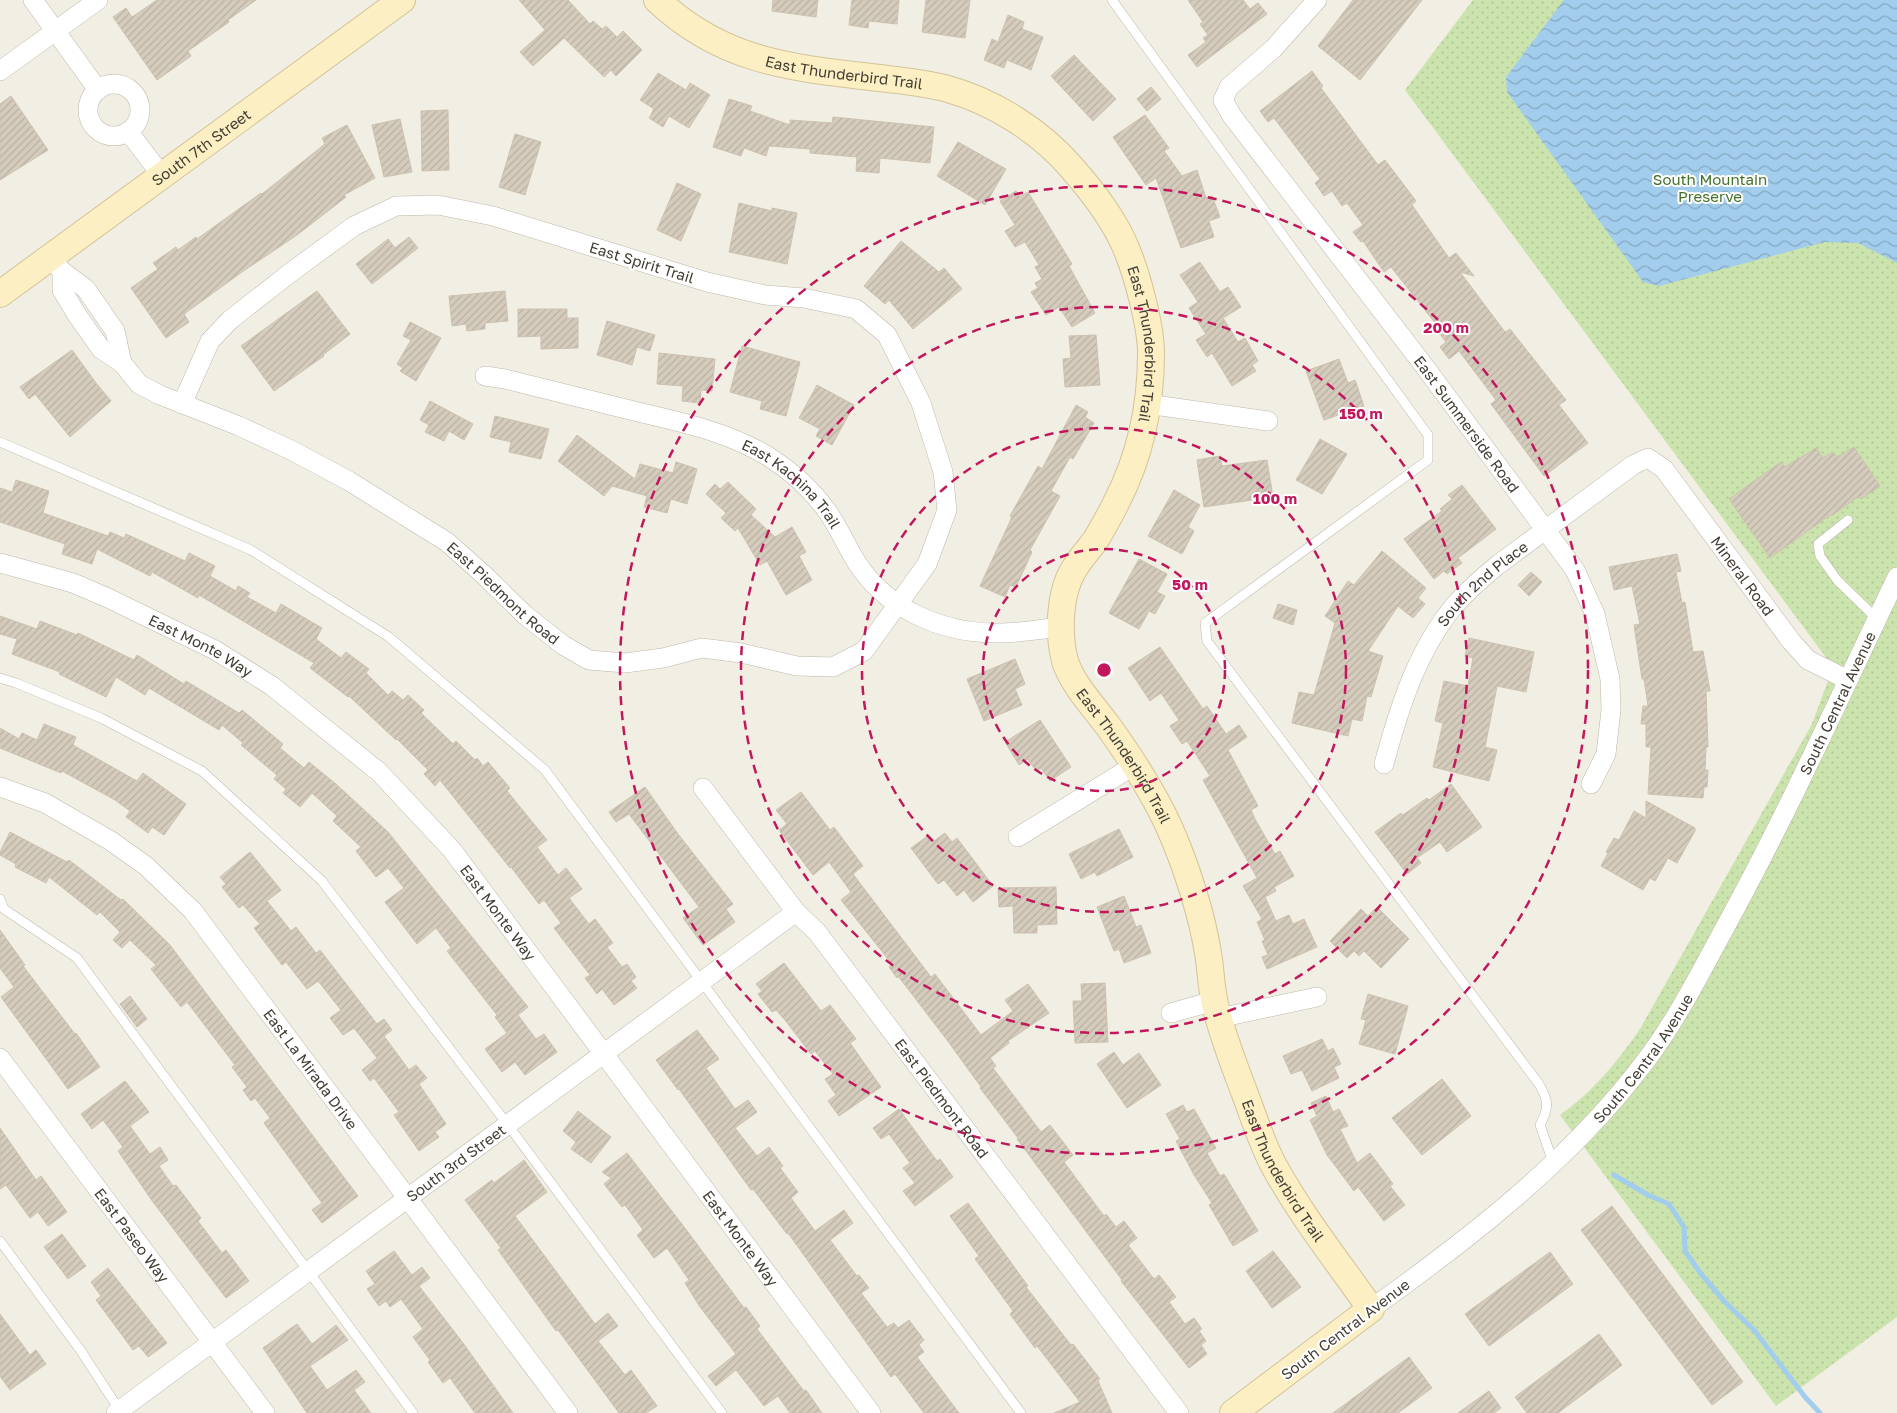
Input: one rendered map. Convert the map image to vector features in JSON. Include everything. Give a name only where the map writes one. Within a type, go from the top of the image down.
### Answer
[{"type":"street","points":[[33,0],[98,90]]},
{"type":"street","points":[[0,71],[98,0]]},
{"type":"street","name":"South 7th Street","points":[[0,294],[56,264],[162,176],[402,0]]},
{"type":"street","name":"East Thunderbird Trail","points":[[657,0],[672,14],[696,30],[736,51],[770,62],[804,69],[925,84],[951,90],[980,100],[1016,120],[1047,143],[1069,164],[1102,205],[1127,250],[1142,297],[1151,350],[1147,404],[1140,444],[1124,485],[1096,540],[1072,572],[1061,608],[1061,627],[1066,664],[1083,693],[1135,765],[1170,827],[1189,878],[1208,949],[1216,1010],[1232,1062],[1254,1122],[1272,1162],[1303,1214],[1371,1309]]},
{"type":"street","name":"East Summerside Road","points":[[1311,2],[1273,49],[1229,87],[1223,100],[1232,116],[1410,348],[1575,570],[1595,614],[1610,679],[1611,710],[1606,754],[1591,784]]},
{"type":"street","points":[[111,85],[121,86],[130,90],[136,97],[139,117],[135,125],[128,131],[119,136],[109,136],[100,132],[93,125],[88,107],[92,97],[98,90],[111,85]]},
{"type":"street","points":[[128,131],[162,176]]},
{"type":"street","name":"East Spirit Trail","points":[[182,404],[210,341],[230,320],[354,226],[396,206],[438,205],[493,216],[707,282],[765,295],[804,298],[856,309],[887,335],[921,403],[943,472],[946,510],[927,564],[897,604]]},
{"type":"street","name":"East Piedmont Road","points":[[56,264],[62,290],[86,308],[101,349],[122,362],[139,384],[160,396],[239,426],[291,450],[349,481],[439,537],[484,574],[525,615],[563,645],[589,660],[625,663],[662,658],[702,648],[741,652],[797,666],[833,667],[864,651],[897,604]]},
{"type":"street","name":"East Kachina Trail","points":[[485,376],[681,422],[719,432],[748,444],[790,472],[810,491],[826,511],[858,565],[888,598],[929,622],[948,627],[994,633],[1061,627]]},
{"type":"street","points":[[1147,404],[1268,420]]},
{"type":"street","name":"South 2nd Place","points":[[1384,764],[1394,725],[1409,685],[1435,632],[1454,606],[1480,580],[1546,529],[1633,465],[1648,458]]},
{"type":"street","name":"Mineral Road","points":[[1648,458],[1664,469],[1791,641],[1808,660],[1848,680]]},
{"type":"street","name":"East Monte Way","points":[[0,563],[73,584],[108,598],[215,650],[272,686],[379,772],[452,850],[871,1413]]},
{"type":"street","name":"South Central Avenue","points":[[1233,1413],[1502,1210],[1554,1162],[1612,1102],[1645,1063],[1687,997],[1748,887],[1897,577]]},
{"type":"street","points":[[1018,838],[1135,765]]},
{"type":"street","name":"East La Mirada Drive","points":[[0,787],[45,803],[111,841],[146,866],[193,911],[568,1413]]},
{"type":"street","name":"East Piedmont Road","points":[[703,788],[796,912],[817,932],[1178,1413]]},
{"type":"street","name":"South 3rd Street","points":[[119,1412],[796,912]]},
{"type":"street","points":[[1170,1013],[1216,1010],[1317,997]]},
{"type":"street","name":"East Paseo Way","points":[[0,1058],[265,1413]]},
{"type":"lane","points":[[1112,0],[1428,435],[1428,460],[1205,623],[1207,641],[1539,1084],[1546,1096],[1547,1111],[1540,1125],[1554,1162]]},
{"type":"lane","points":[[0,442],[251,550],[389,637],[545,770],[1020,1413]]},
{"type":"lane","points":[[1848,520],[1818,544],[1820,556],[1838,580],[1877,618]]},
{"type":"lane","points":[[0,678],[101,718],[202,771],[322,881],[508,1125],[722,1413]]},
{"type":"lane","points":[[0,899],[4,909],[77,958],[413,1413]]},
{"type":"lane","points":[[0,1241],[81,1351],[119,1412]]},
{"type":"green space","name":"South Mountain Preserve","points":[[1473,0],[1897,0],[1897,1317],[1776,1406],[1560,1115],[1594,1087],[1623,1053],[1640,1029],[1812,724],[1833,667],[1405,90]]},
{"type":"water","points":[[1564,0],[1897,0],[1897,263],[1858,243],[1825,242],[1659,286],[1643,282],[1507,92],[1506,77]]},
{"type":"building","points":[[157,0],[256,0],[188,51],[191,56],[157,80],[113,17],[126,8],[132,17]]},
{"type":"building","points":[[519,0],[568,0],[590,24],[593,21],[602,29],[606,26],[617,37],[623,31],[642,50],[616,76],[611,70],[604,77],[564,38],[533,66],[520,52],[545,30]]},
{"type":"building","points":[[773,0],[818,0],[816,17],[772,11]]},
{"type":"building","points":[[852,0],[899,0],[897,24],[869,21],[868,28],[849,25]]},
{"type":"building","points":[[926,0],[970,0],[965,38],[922,32]]},
{"type":"building","points":[[1188,0],[1243,0],[1250,9],[1258,3],[1267,14],[1197,67],[1188,55],[1206,42],[1203,38],[1208,35],[1200,24],[1203,22]]},
{"type":"building","points":[[1353,0],[1422,0],[1360,80],[1318,46]]},
{"type":"building","points":[[1008,15],[1024,22],[1022,29],[1043,37],[1031,70],[1007,60],[1004,68],[984,60],[992,39],[998,42]]},
{"type":"building","points":[[1074,55],[1116,99],[1093,121],[1051,76]]},
{"type":"building","points":[[1312,71],[1323,86],[1321,88],[1378,165],[1385,160],[1416,201],[1412,205],[1449,258],[1456,253],[1474,276],[1460,272],[1505,332],[1510,329],[1566,400],[1559,405],[1588,443],[1544,476],[1491,404],[1496,400],[1459,351],[1449,359],[1440,347],[1446,342],[1434,326],[1436,324],[1391,267],[1384,272],[1363,241],[1361,242],[1353,232],[1363,225],[1347,203],[1342,206],[1332,191],[1324,196],[1315,183],[1320,179],[1274,118],[1268,122],[1260,111]]},
{"type":"building","points":[[658,73],[686,90],[690,83],[710,95],[689,128],[669,116],[663,127],[649,118],[654,109],[640,100]]},
{"type":"building","points":[[1151,87],[1161,99],[1147,111],[1137,99]]},
{"type":"building","points":[[11,96],[48,150],[0,180],[0,104]]},
{"type":"building","points":[[729,99],[752,106],[750,111],[790,125],[790,120],[832,123],[833,117],[934,127],[930,163],[880,158],[879,173],[856,171],[857,157],[810,153],[810,149],[769,146],[766,156],[744,148],[741,156],[713,147]]},
{"type":"building","points":[[448,110],[449,170],[422,171],[421,111]]},
{"type":"building","points":[[1145,115],[1169,148],[1164,151],[1182,176],[1197,170],[1206,198],[1212,196],[1220,217],[1209,221],[1214,237],[1181,248],[1156,178],[1146,185],[1113,137]]},
{"type":"building","points":[[400,119],[412,172],[384,177],[372,125]]},
{"type":"building","points":[[347,125],[375,178],[344,195],[346,197],[297,235],[184,314],[189,322],[166,338],[131,288],[158,269],[153,263],[176,247],[178,250],[196,237],[197,239],[262,194],[325,144],[322,138]]},
{"type":"building","points":[[515,134],[541,142],[525,195],[499,187]]},
{"type":"building","points":[[958,142],[1006,169],[985,205],[937,176]]},
{"type":"building","points":[[677,183],[701,194],[681,241],[657,230]]},
{"type":"building","points":[[1016,191],[1020,197],[1028,192],[1072,264],[1069,266],[1095,313],[1072,327],[1059,307],[1046,315],[1031,292],[1038,288],[1035,283],[1042,279],[1035,267],[1039,265],[1025,242],[1015,247],[1005,231],[1015,225],[1000,201]]},
{"type":"building","points":[[739,203],[772,211],[772,208],[797,213],[787,264],[729,252]]},
{"type":"building","points":[[409,237],[418,248],[372,284],[356,264],[388,239],[395,248]]},
{"type":"building","points":[[901,241],[939,272],[944,268],[962,289],[913,329],[889,300],[885,304],[864,286]]},
{"type":"building","points":[[1200,262],[1220,292],[1228,287],[1241,307],[1223,318],[1238,342],[1245,338],[1258,361],[1252,365],[1256,371],[1232,386],[1212,353],[1207,357],[1196,340],[1206,334],[1189,308],[1198,302],[1180,275]]},
{"type":"building","points":[[317,291],[350,334],[324,356],[274,391],[241,346]]},
{"type":"building","points":[[505,291],[508,321],[485,323],[485,329],[467,331],[466,324],[452,326],[449,296]]},
{"type":"building","points":[[518,309],[567,309],[567,318],[578,318],[578,348],[541,349],[541,336],[518,337]]},
{"type":"building","points":[[607,321],[655,335],[650,351],[637,347],[632,365],[597,355]]},
{"type":"building","points":[[410,322],[441,338],[416,381],[400,371],[403,368],[397,364],[411,340],[403,336]]},
{"type":"building","points":[[1096,335],[1100,385],[1065,387],[1063,359],[1071,358],[1069,336]]},
{"type":"building","points":[[742,346],[800,362],[786,416],[760,409],[762,401],[730,392]]},
{"type":"building","points":[[72,350],[111,401],[70,437],[35,394],[29,399],[20,387]]},
{"type":"building","points":[[659,353],[715,359],[712,391],[701,390],[700,403],[682,401],[683,386],[657,384]]},
{"type":"building","points":[[1339,359],[1348,383],[1355,380],[1364,406],[1324,420],[1306,371]]},
{"type":"building","points":[[817,385],[854,405],[832,445],[816,436],[820,429],[799,418]]},
{"type":"building","points":[[430,401],[473,424],[464,440],[449,431],[444,441],[425,432],[429,425],[420,420]]},
{"type":"building","points":[[1076,405],[1088,412],[1085,417],[1094,423],[1073,459],[1070,457],[1051,491],[1060,496],[1030,550],[1032,552],[1016,587],[1010,585],[1005,597],[980,586],[1012,517],[1010,516],[1038,466],[1042,469]]},
{"type":"building","points":[[495,416],[549,429],[541,459],[509,452],[511,442],[490,437]]},
{"type":"building","points":[[577,435],[635,479],[640,464],[673,473],[676,462],[697,469],[687,504],[671,499],[667,513],[644,507],[647,496],[612,486],[604,496],[558,461]]},
{"type":"building","points":[[1320,439],[1347,454],[1322,494],[1296,480]]},
{"type":"building","points":[[1854,447],[1880,486],[1861,499],[1859,496],[1770,558],[1729,499],[1781,462],[1785,467],[1816,448],[1823,458],[1833,452],[1837,457]]},
{"type":"building","points":[[1220,456],[1222,466],[1267,460],[1273,497],[1204,507],[1197,460]]},
{"type":"building","points":[[16,480],[49,491],[43,513],[108,536],[110,532],[124,538],[126,534],[185,561],[189,553],[215,566],[210,576],[236,591],[238,586],[250,593],[247,597],[276,613],[281,604],[322,628],[316,639],[341,658],[346,652],[369,669],[366,673],[388,695],[392,691],[403,700],[408,695],[424,710],[421,713],[453,744],[456,741],[475,760],[477,758],[483,766],[488,762],[510,788],[507,791],[547,840],[537,847],[558,875],[566,868],[582,889],[569,898],[589,924],[595,919],[613,943],[607,947],[622,967],[627,964],[636,977],[631,981],[637,988],[614,1005],[602,989],[597,994],[585,978],[590,975],[554,928],[561,923],[544,900],[539,904],[440,780],[435,786],[424,774],[428,770],[397,739],[349,696],[310,668],[314,663],[199,595],[198,598],[152,572],[150,576],[97,549],[92,564],[62,554],[65,544],[0,522],[0,488],[12,492]]},
{"type":"building","points":[[728,482],[756,509],[751,515],[775,537],[792,527],[806,552],[799,556],[812,580],[786,595],[767,561],[760,565],[738,528],[735,531],[721,518],[726,513],[706,494],[715,484],[720,489]]},
{"type":"building","points":[[1462,485],[1496,529],[1458,558],[1462,563],[1447,574],[1444,571],[1434,579],[1404,539],[1442,511],[1440,509],[1452,499],[1448,495]]},
{"type":"building","points":[[1174,490],[1200,505],[1188,527],[1194,531],[1182,554],[1148,536]]},
{"type":"building","points":[[1382,551],[1426,588],[1418,598],[1425,604],[1413,618],[1398,606],[1368,651],[1383,656],[1371,697],[1367,696],[1362,721],[1352,719],[1348,736],[1292,723],[1299,692],[1314,695],[1335,623],[1325,616],[1348,581],[1354,585]]},
{"type":"building","points":[[1677,554],[1681,571],[1676,572],[1682,603],[1685,602],[1693,652],[1703,651],[1710,691],[1706,691],[1708,747],[1706,747],[1705,770],[1708,770],[1707,787],[1704,787],[1703,798],[1648,794],[1651,747],[1646,747],[1646,724],[1641,724],[1643,706],[1648,706],[1634,625],[1640,624],[1632,586],[1614,590],[1609,567]]},
{"type":"building","points":[[1139,559],[1167,574],[1157,592],[1165,596],[1155,614],[1149,611],[1139,629],[1109,613]]},
{"type":"building","points":[[1531,572],[1542,582],[1529,596],[1518,585]]},
{"type":"building","points":[[1278,604],[1297,610],[1293,625],[1273,618]]},
{"type":"building","points":[[0,616],[37,629],[40,621],[77,635],[78,633],[134,660],[137,655],[184,684],[186,681],[239,713],[242,710],[283,744],[280,748],[304,768],[309,762],[388,832],[528,1007],[518,1015],[536,1039],[544,1034],[557,1052],[525,1075],[515,1062],[502,1072],[485,1049],[507,1033],[495,1017],[497,1015],[447,951],[451,948],[436,928],[417,944],[385,902],[404,888],[388,868],[376,877],[356,851],[361,847],[333,821],[337,816],[312,793],[300,807],[283,793],[286,789],[274,779],[277,775],[241,745],[243,743],[222,725],[219,730],[149,688],[145,695],[116,677],[106,697],[59,674],[60,672],[12,654],[17,639],[0,634]]},
{"type":"building","points":[[1469,638],[1534,652],[1526,692],[1497,686],[1485,747],[1497,750],[1489,781],[1433,767],[1443,723],[1435,721],[1444,681],[1468,686],[1473,658],[1465,656]]},
{"type":"building","points":[[1160,647],[1203,709],[1207,706],[1226,734],[1239,725],[1247,737],[1228,750],[1258,806],[1251,810],[1255,819],[1275,854],[1280,851],[1294,876],[1274,887],[1276,891],[1265,897],[1276,921],[1289,915],[1293,924],[1304,919],[1317,947],[1267,969],[1262,957],[1268,955],[1262,941],[1265,940],[1257,922],[1262,919],[1243,886],[1257,878],[1203,780],[1210,776],[1187,741],[1182,744],[1170,726],[1179,720],[1161,693],[1150,701],[1128,668]]},
{"type":"building","points":[[1015,659],[1025,684],[1015,689],[1022,705],[984,721],[967,679]]},
{"type":"building","points":[[1040,720],[1071,767],[1050,781],[1041,768],[1036,771],[1028,759],[1019,765],[1005,742]]},
{"type":"building","points":[[44,724],[76,737],[73,745],[137,781],[143,773],[186,804],[164,835],[152,827],[148,833],[126,817],[130,811],[115,800],[62,771],[61,773],[0,748],[0,728],[19,739],[22,733],[37,740]]},
{"type":"building","points":[[1451,784],[1482,827],[1447,852],[1440,842],[1417,858],[1421,863],[1407,874],[1375,832],[1401,813],[1403,815],[1427,798],[1429,800]]},
{"type":"building","points":[[645,787],[678,834],[733,904],[726,909],[735,922],[703,945],[683,918],[699,907],[629,814],[616,822],[609,812]]},
{"type":"building","points":[[801,792],[830,830],[834,827],[863,866],[853,874],[931,977],[935,974],[981,1035],[1013,1011],[1005,1000],[1028,984],[1049,1013],[1008,1041],[1009,1043],[990,1058],[996,1066],[993,1068],[1041,1132],[1050,1125],[1073,1155],[1064,1162],[1104,1216],[1106,1214],[1116,1227],[1124,1221],[1137,1238],[1128,1245],[1154,1279],[1159,1275],[1176,1297],[1169,1302],[1185,1324],[1194,1318],[1202,1329],[1199,1331],[1206,1341],[1201,1345],[1207,1354],[1189,1368],[1121,1281],[947,1040],[898,976],[897,978],[889,967],[892,964],[841,900],[851,892],[829,862],[813,875],[779,830],[787,824],[776,810]]},
{"type":"building","points":[[1646,801],[1695,828],[1695,831],[1677,863],[1668,858],[1655,881],[1650,878],[1643,890],[1601,866],[1614,838],[1619,840],[1634,811],[1646,818]]},
{"type":"building","points":[[1119,829],[1133,857],[1097,876],[1095,872],[1081,879],[1069,854]]},
{"type":"building","points":[[10,832],[67,862],[69,860],[121,900],[123,899],[170,945],[358,1196],[322,1223],[312,1210],[322,1203],[264,1123],[270,1118],[255,1098],[251,1101],[243,1090],[247,1087],[232,1067],[235,1065],[187,1002],[181,1007],[151,969],[156,965],[130,940],[122,948],[113,940],[120,932],[100,912],[97,915],[49,877],[46,883],[15,867],[16,864],[0,855]]},
{"type":"building","points":[[945,833],[952,842],[957,838],[993,886],[973,902],[964,890],[957,896],[944,880],[938,884],[911,848],[929,835],[934,841]]},
{"type":"building","points":[[250,852],[281,890],[267,901],[291,931],[296,927],[316,953],[320,950],[377,1024],[384,1019],[392,1030],[384,1036],[409,1070],[416,1065],[427,1078],[419,1084],[446,1124],[435,1132],[439,1137],[419,1151],[394,1115],[399,1112],[374,1078],[370,1081],[362,1070],[377,1058],[354,1028],[343,1035],[330,1018],[341,1010],[318,981],[307,989],[286,962],[282,965],[254,928],[260,924],[243,905],[239,908],[222,887],[226,884],[220,877]]},
{"type":"building","points":[[1056,887],[1057,924],[1037,925],[1037,933],[1014,933],[1013,906],[999,907],[998,888]]},
{"type":"building","points":[[1124,896],[1136,927],[1141,925],[1151,953],[1124,963],[1119,949],[1114,951],[1097,907]]},
{"type":"building","points":[[1377,907],[1409,939],[1381,968],[1364,951],[1359,956],[1354,951],[1347,958],[1330,941],[1361,909],[1368,916]]},
{"type":"building","points":[[0,930],[25,965],[23,966],[76,1033],[100,1067],[68,1089],[1,997],[14,987],[0,968]]},
{"type":"building","points":[[784,963],[821,1011],[830,1005],[856,1039],[850,1043],[881,1087],[839,1116],[828,1101],[836,1095],[825,1079],[833,1074],[815,1051],[811,1054],[785,1020],[776,1010],[772,1012],[758,994],[762,991],[756,984]]},
{"type":"building","points":[[1105,983],[1108,1042],[1075,1043],[1073,1001],[1082,1001],[1081,984]]},
{"type":"building","points":[[1368,994],[1408,1006],[1395,1054],[1359,1044],[1366,1020],[1361,1019]]},
{"type":"building","points":[[130,996],[147,1019],[137,1027],[120,1004]]},
{"type":"building","points":[[697,1030],[719,1059],[706,1068],[735,1109],[748,1100],[757,1112],[735,1128],[757,1156],[769,1147],[783,1166],[780,1168],[798,1192],[791,1198],[815,1231],[844,1210],[853,1223],[830,1240],[857,1276],[859,1275],[869,1288],[861,1293],[887,1327],[894,1323],[898,1328],[909,1320],[924,1340],[919,1345],[924,1352],[917,1357],[959,1413],[924,1413],[895,1374],[891,1377],[788,1233],[753,1189],[751,1190],[656,1060]]},
{"type":"building","points":[[1322,1039],[1328,1051],[1333,1048],[1341,1064],[1334,1067],[1339,1078],[1312,1091],[1302,1070],[1291,1074],[1283,1056]]},
{"type":"building","points":[[1114,1052],[1123,1065],[1139,1053],[1161,1085],[1127,1108],[1097,1064]]},
{"type":"building","points":[[1442,1079],[1471,1116],[1422,1155],[1392,1118]]},
{"type":"building","points":[[125,1081],[149,1112],[130,1126],[150,1154],[160,1147],[168,1160],[159,1166],[173,1186],[176,1185],[201,1218],[198,1221],[222,1253],[226,1250],[249,1281],[226,1298],[153,1202],[118,1151],[123,1147],[103,1120],[92,1129],[81,1114]]},
{"type":"building","points":[[1326,1096],[1333,1112],[1339,1109],[1348,1126],[1340,1129],[1357,1163],[1370,1153],[1393,1184],[1390,1186],[1405,1205],[1384,1221],[1358,1187],[1354,1191],[1327,1155],[1310,1120],[1317,1116],[1311,1103]]},
{"type":"building","points":[[1183,1105],[1187,1112],[1194,1109],[1216,1148],[1207,1153],[1220,1176],[1224,1174],[1258,1231],[1233,1246],[1209,1205],[1212,1203],[1194,1175],[1176,1141],[1180,1139],[1166,1114]]},
{"type":"building","points":[[899,1109],[937,1161],[940,1159],[953,1177],[915,1206],[903,1191],[915,1183],[903,1168],[910,1163],[889,1134],[881,1139],[873,1128]]},
{"type":"building","points":[[578,1111],[611,1137],[591,1163],[571,1149],[576,1142],[563,1131]]},
{"type":"building","points":[[0,1128],[36,1180],[41,1176],[67,1212],[48,1226],[38,1212],[30,1218],[6,1185],[0,1189]]},
{"type":"building","points":[[627,1153],[744,1308],[746,1307],[760,1326],[757,1329],[822,1413],[790,1413],[778,1396],[764,1406],[736,1370],[716,1386],[708,1376],[736,1354],[700,1307],[685,1283],[689,1280],[667,1248],[654,1258],[637,1235],[643,1230],[625,1205],[622,1207],[604,1184],[611,1178],[602,1172]]},
{"type":"building","points":[[524,1160],[547,1192],[515,1216],[595,1324],[608,1313],[618,1326],[598,1341],[625,1375],[631,1370],[657,1406],[646,1413],[619,1413],[558,1330],[556,1331],[498,1250],[501,1248],[465,1200],[492,1180],[494,1183]]},
{"type":"building","points":[[968,1203],[1028,1286],[1026,1287],[1100,1379],[1098,1381],[1112,1413],[1054,1413],[1080,1402],[1037,1346],[1035,1348],[1010,1314],[1013,1311],[975,1259],[979,1256],[950,1216]]},
{"type":"building","points":[[1612,1206],[1743,1382],[1712,1405],[1581,1230]]},
{"type":"building","points":[[62,1234],[86,1266],[68,1279],[44,1247]]},
{"type":"building","points":[[394,1251],[412,1275],[422,1267],[430,1278],[419,1286],[513,1413],[475,1413],[450,1378],[443,1383],[428,1362],[430,1360],[413,1337],[423,1329],[401,1299],[390,1307],[386,1301],[379,1306],[367,1289],[375,1284],[366,1271]]},
{"type":"building","points":[[1273,1251],[1301,1287],[1272,1308],[1246,1271]]},
{"type":"building","points":[[1550,1252],[1573,1284],[1489,1346],[1465,1314]]},
{"type":"building","points":[[108,1268],[167,1343],[148,1357],[139,1346],[133,1350],[96,1300],[101,1296],[91,1282]]},
{"type":"building","points":[[0,1314],[30,1355],[36,1350],[46,1364],[10,1390],[0,1376]]},
{"type":"building","points":[[297,1324],[312,1344],[336,1325],[348,1340],[310,1366],[327,1390],[356,1370],[365,1382],[354,1390],[371,1413],[307,1413],[263,1348]]},
{"type":"building","points":[[1599,1334],[1622,1365],[1558,1413],[1527,1413],[1515,1397]]},
{"type":"building","points":[[1409,1357],[1432,1388],[1398,1413],[1333,1413]]},
{"type":"building","points":[[1489,1391],[1501,1408],[1494,1413],[1458,1413]]},
{"type":"waterway","points":[[1614,1175],[1648,1195],[1669,1204],[1684,1227],[1685,1251],[1701,1274],[1725,1302],[1754,1330],[1805,1397],[1820,1413]]}]
